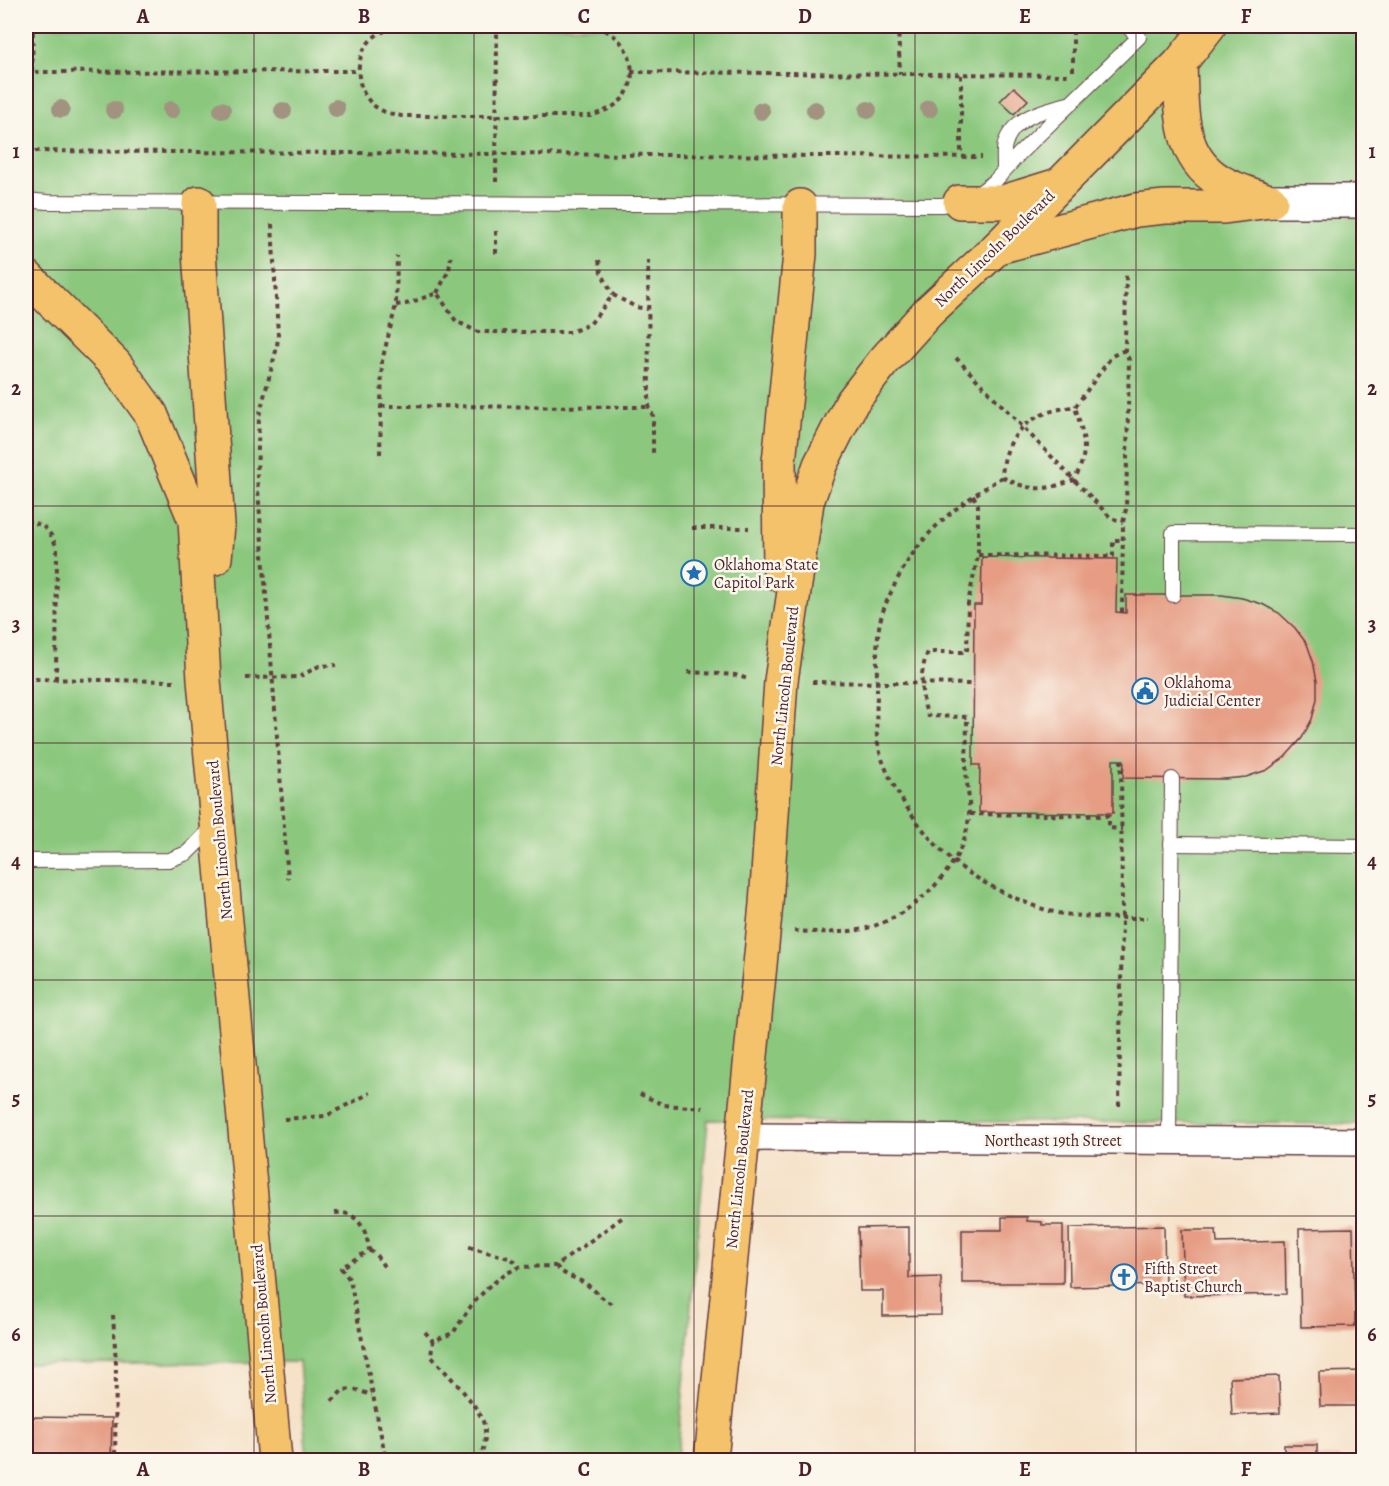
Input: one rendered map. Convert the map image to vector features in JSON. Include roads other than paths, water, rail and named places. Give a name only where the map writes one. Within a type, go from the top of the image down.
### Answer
[{"type":"main road","name":"North Lincoln Boulevard","points":[[711,1461],[763,930],[797,682],[807,502],[820,465],[852,402],[883,362],[928,312],[997,248],[1180,63],[1209,26]]},
{"type":"main road","points":[[1180,63],[1183,123],[1192,153],[1215,178],[1228,186],[1271,201]]},
{"type":"main road","points":[[960,202],[1003,202],[1059,185]]},
{"type":"main road","points":[[997,248],[1136,210],[1165,207],[1224,207],[1271,201]]},
{"type":"main road","points":[[189,681],[218,525],[199,252],[199,203]]},
{"type":"main road","points":[[797,682],[779,462],[800,254],[801,206]]},
{"type":"main road","name":"North Lincoln Boulevard","points":[[26,276],[115,364],[151,414],[195,520],[189,681],[218,822],[275,1461]]},
{"type":"street","points":[[1271,201],[1364,201]]},
{"type":"street","name":"Northeast 19th Street","points":[[742,1137],[1364,1142]]},
{"type":"lane","points":[[26,200],[272,204],[942,205],[960,202],[979,193],[995,180],[1004,168],[1139,37],[1127,26]]},
{"type":"lane","points":[[1004,168],[1004,145],[1011,132],[1022,121],[1040,111],[1070,104]]},
{"type":"lane","points":[[1173,595],[1173,533],[1364,534]]},
{"type":"lane","points":[[1169,1140],[1172,779]]},
{"type":"lane","points":[[26,861],[170,860],[187,853],[218,822]]},
{"type":"lane","points":[[1171,844],[1364,846]]},
{"type":"place","name":"Oklahoma State Capitol Park","points":[[694,573]]},
{"type":"place","name":"Oklahoma Judicial Center","points":[[1145,691]]},
{"type":"place","name":"Fifth Street Baptist Church","points":[[1124,1277]]}]
